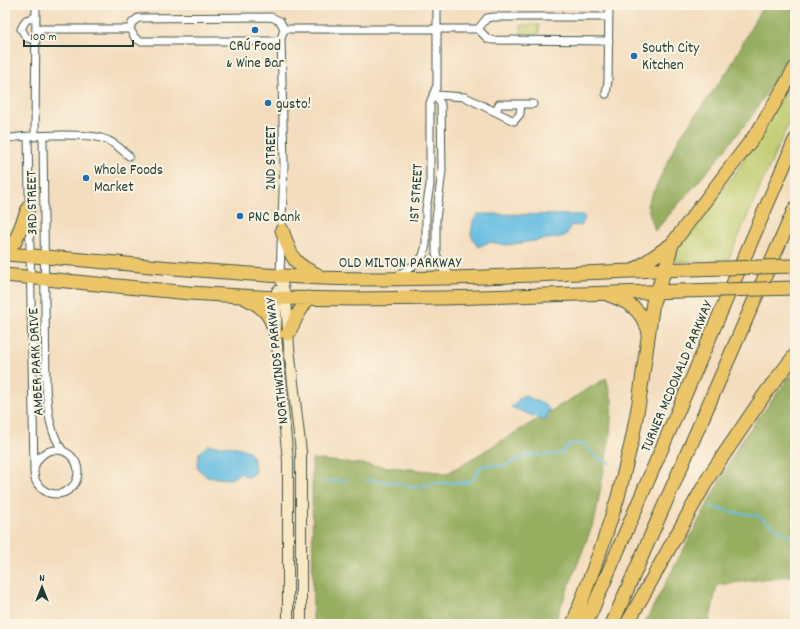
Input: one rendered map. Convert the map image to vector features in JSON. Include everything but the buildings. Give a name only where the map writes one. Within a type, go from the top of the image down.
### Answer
[{"type":"highway","points":[[633,271],[672,244],[759,130],[795,68]]},
{"type":"highway","name":"TURNER MCDONALD PARKWAY","points":[[586,624],[795,140]]},
{"type":"highway","points":[[5,248],[15,242],[29,206]]},
{"type":"highway","points":[[612,624],[795,208]]},
{"type":"highway","points":[[282,230],[295,262],[302,268],[323,278]]},
{"type":"highway","points":[[573,624],[604,542],[618,497],[634,434],[653,302],[665,270],[672,244]]},
{"type":"highway","name":"OLD MILTON PARKWAY","points":[[5,254],[31,267],[45,268],[189,293],[281,298],[443,298],[795,288]]},
{"type":"highway","name":"OLD MILTON PARKWAY","points":[[5,275],[31,267],[323,278],[394,279],[795,266]]},
{"type":"highway","points":[[604,293],[634,307],[642,316],[650,331]]},
{"type":"highway","points":[[238,295],[263,308],[282,335],[308,298]]},
{"type":"highway","points":[[627,624],[710,475],[772,385],[795,355]]},
{"type":"street","name":"3RD STREET","points":[[31,267],[29,206],[36,40],[36,5]]},
{"type":"street","name":"1ST STREET","points":[[394,279],[417,263],[425,251],[426,208],[430,184],[430,103],[435,95],[437,85],[437,5]]},
{"type":"street","points":[[606,94],[609,41],[608,5]]},
{"type":"street","points":[[35,17],[26,20],[21,29],[27,38],[36,40]]},
{"type":"street","points":[[281,39],[274,41],[140,41],[135,38],[130,30],[132,23],[138,18],[271,17],[280,21],[284,29],[478,29],[488,39],[492,40],[609,41]]},
{"type":"street","points":[[478,29],[487,18],[493,17],[609,17]]},
{"type":"street","points":[[36,29],[130,30]]},
{"type":"street","name":"2ND STREET","points":[[280,276],[284,165],[281,39],[284,29]]},
{"type":"street","points":[[435,95],[465,97],[514,122],[520,114],[521,104]]},
{"type":"street","name":"1ST STREET","points":[[435,95],[441,104],[442,171],[436,219],[436,253],[443,269],[454,278]]},
{"type":"street","points":[[496,112],[499,104],[533,104]]},
{"type":"street","name":"3RD STREET","points":[[43,136],[45,268]]},
{"type":"street","points":[[5,139],[43,136],[86,136],[101,138],[114,143],[130,156]]},
{"type":"street","name":"AMBER PARK DRIVE","points":[[31,267],[34,470]]},
{"type":"street","name":"AMBER PARK DRIVE","points":[[45,268],[46,387],[49,418],[57,442],[63,451]]},
{"type":"street","name":"NORTHWINDS PARKWAY","points":[[280,276],[288,461],[288,624]]},
{"type":"street","name":"NORTHWINDS PARKWAY","points":[[282,335],[301,452],[301,624]]},
{"type":"street","points":[[57,450],[63,451],[74,460],[77,466],[76,480],[67,491],[54,494],[47,492],[37,482],[34,470],[36,463],[44,453],[57,450]]},
{"type":"green space","points":[[763,5],[795,5],[795,46],[751,117],[711,167],[655,231],[647,205],[679,138],[729,69]]},
{"type":"green space","points":[[521,25],[539,25],[539,34],[521,34]]},
{"type":"green space","points":[[795,75],[795,109],[728,260],[675,262],[673,260],[677,249],[738,169]]},
{"type":"green space","points":[[795,370],[795,575],[717,585],[709,624],[644,624],[741,441]]},
{"type":"green space","points":[[606,378],[612,400],[610,436],[595,519],[554,624],[313,624],[312,459],[448,473]]},
{"type":"water","points":[[478,214],[583,215],[585,218],[581,226],[572,225],[566,235],[561,237],[507,245],[489,242],[478,247],[471,235],[473,221]]},
{"type":"water","points":[[523,395],[545,405],[549,409],[545,421],[511,407]]},
{"type":"water","points":[[208,445],[237,447],[249,451],[254,461],[255,472],[248,477],[240,473],[231,479],[207,477],[197,468],[199,453]]},
{"type":"waterway","points":[[366,480],[391,482],[413,487],[437,483],[464,483],[473,480],[482,465],[503,466],[528,455],[561,454],[570,444],[585,444],[596,456],[610,463]]},
{"type":"waterway","points":[[323,482],[346,480]]},
{"type":"waterway","points":[[711,507],[737,513],[756,515],[795,540]]},
{"type":"place","name":"CRÚ Food & Wine Bar","points":[[255,30]]},
{"type":"place","name":"South City Kitchen","points":[[634,56]]},
{"type":"place","name":"gusto!","points":[[268,103]]},
{"type":"place","name":"Whole Foods Market","points":[[86,178]]},
{"type":"place","name":"PNC Bank","points":[[240,216]]}]
